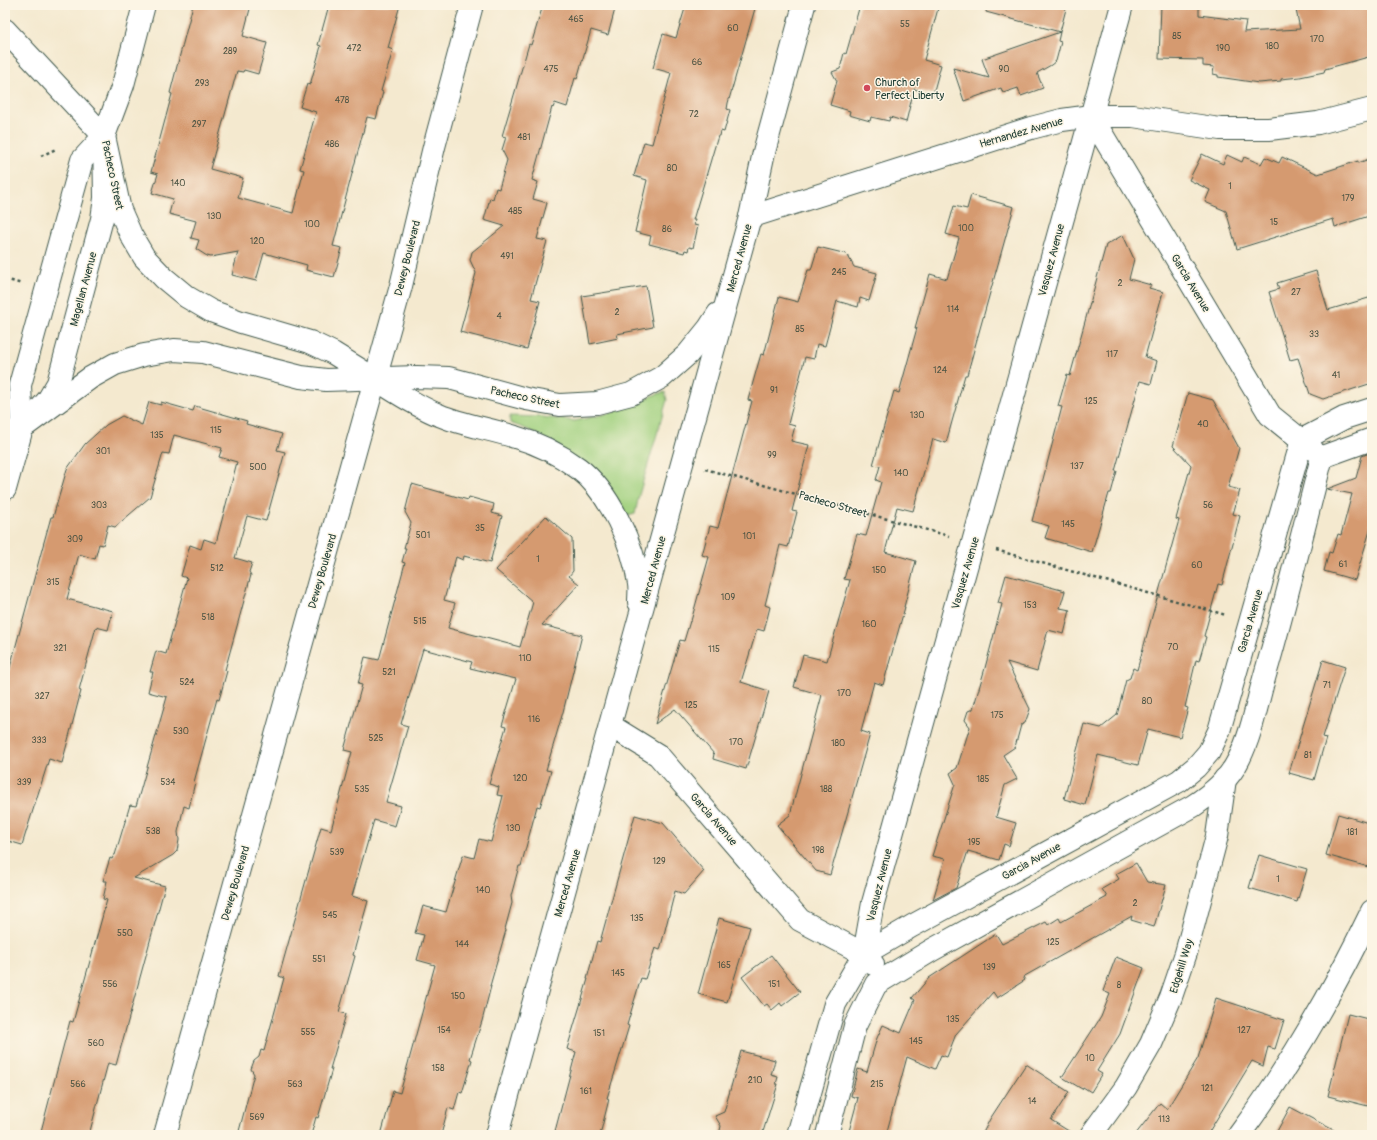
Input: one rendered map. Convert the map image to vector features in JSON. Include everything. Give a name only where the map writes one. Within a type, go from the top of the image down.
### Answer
[{"type":"street","name":"Magellan Avenue","points":[[14,431],[48,400],[58,383],[102,219],[105,198],[104,136],[122,84],[144,5]]},
{"type":"street","name":"Dewey Boulevard","points":[[165,1135],[376,379],[401,286],[434,146],[472,5]]},
{"type":"street","name":"Merced Avenue","points":[[497,1135],[728,298],[750,217],[764,152],[804,5]]},
{"type":"street","name":"Vasquez Avenue","points":[[798,1135],[835,1004],[864,954],[873,903],[1122,5]]},
{"type":"street","name":"Pacheco Street","points":[[5,30],[104,136],[120,210],[131,235],[144,257],[164,278],[187,297],[211,311],[240,322],[310,342],[376,379],[410,401],[439,416],[516,437],[548,450],[579,468],[602,491],[618,520],[631,550],[639,584],[640,618]]},
{"type":"street","name":"Hernandez Avenue","points":[[750,217],[1031,128],[1062,120],[1091,116],[1133,116],[1220,129],[1269,129],[1318,124],[1372,109]]},
{"type":"street","name":"Garcia Avenue","points":[[1091,116],[1270,414],[1322,457]]},
{"type":"street","name":"Magellan Avenue","points":[[5,489],[20,385],[82,160],[104,136]]},
{"type":"street","name":"Pacheco Street","points":[[14,431],[90,378],[115,364],[144,355],[174,350],[203,352],[301,377],[326,380],[417,377],[448,378],[526,399],[560,405],[597,403],[631,394],[662,377],[688,354],[709,328],[728,298]]},
{"type":"street","points":[[1302,440],[1344,418],[1372,409]]},
{"type":"street","points":[[827,1135],[855,1026],[876,984],[932,950],[1193,806],[1211,794],[1225,779],[1239,760],[1247,740],[1279,629],[1322,457],[1372,439]]},
{"type":"street","name":"Garcia Avenue","points":[[611,726],[658,755],[800,920],[864,954],[912,926],[1179,781],[1196,768],[1209,752],[1219,731],[1302,440]]},
{"type":"street","name":"Edgehill Way","points":[[1092,1135],[1126,1087],[1151,1044],[1171,997],[1186,953],[1217,836],[1225,779]]},
{"type":"street","points":[[1239,1135],[1287,1065],[1317,1017],[1372,911]]},
{"type":"street","points":[[864,954],[884,978]]},
{"type":"path","points":[[41,156],[56,149]]},
{"type":"path","points":[[5,279],[19,283]]},
{"type":"path","name":"Pacheco Street","points":[[719,473],[946,536]]},
{"type":"path","points":[[973,543],[1250,622]]},
{"type":"green space","points":[[665,392],[667,400],[639,495],[635,514],[627,516],[551,442],[529,430],[510,423],[510,416],[543,417],[575,421],[614,412]]},
{"type":"building","points":[[193,5],[251,5],[243,36],[267,43],[258,74],[244,70],[243,72],[237,71],[210,169],[243,178],[238,198],[293,213],[304,170],[300,169],[316,112],[300,107],[307,84],[310,85],[321,46],[318,45],[329,5],[400,5],[388,48],[393,50],[381,91],[383,92],[376,119],[367,117],[333,246],[342,248],[334,277],[306,270],[307,265],[264,253],[256,281],[232,275],[238,252],[211,257],[196,249],[199,240],[191,238],[196,221],[169,214],[173,199],[152,193],[158,174],[151,172],[172,94],[170,93]]},
{"type":"building","points":[[543,5],[601,5],[615,9],[608,35],[591,30],[577,79],[575,78],[567,107],[555,103],[553,108],[552,107],[532,180],[538,182],[533,199],[547,203],[537,239],[547,241],[531,299],[540,301],[527,349],[460,332],[476,273],[470,260],[472,252],[504,226],[484,220],[490,198],[493,199],[496,188],[499,189],[507,160],[502,150],[506,137],[502,136],[529,44],[531,45]]},
{"type":"building","points":[[686,5],[756,5],[728,103],[727,109],[730,110],[724,132],[721,131],[720,136],[718,136],[693,220],[695,220],[694,225],[698,226],[693,248],[689,247],[688,251],[685,250],[684,253],[649,244],[651,236],[635,232],[647,180],[634,176],[644,142],[652,144],[671,73],[653,68],[663,34],[676,38]]},
{"type":"building","points":[[860,5],[939,5],[924,60],[941,65],[933,94],[914,89],[906,122],[890,117],[889,121],[871,117],[870,121],[849,115],[850,111],[830,105],[837,81],[832,72],[840,69],[844,53],[846,54]]},
{"type":"building","points":[[987,5],[1067,5],[1060,32],[986,12]]},
{"type":"building","points":[[1161,5],[1199,5],[1199,15],[1246,21],[1244,32],[1300,29],[1295,5],[1372,5],[1372,56],[1325,69],[1324,72],[1281,79],[1281,81],[1259,83],[1218,77],[1218,75],[1213,74],[1214,67],[1203,66],[1203,60],[1159,59]]},
{"type":"building","points":[[1060,32],[1058,41],[1061,42],[1056,61],[1037,73],[1043,88],[1021,96],[1018,88],[1003,93],[1001,88],[964,101],[953,68],[989,78],[982,59]]},
{"type":"building","points":[[1202,154],[1223,164],[1227,155],[1242,162],[1244,157],[1261,164],[1265,157],[1279,163],[1282,157],[1318,174],[1372,158],[1372,215],[1335,227],[1333,219],[1237,249],[1226,211],[1205,202],[1210,190],[1189,180]]},
{"type":"building","points":[[971,195],[1014,207],[967,375],[965,375],[946,443],[933,439],[913,511],[897,507],[885,552],[916,561],[905,607],[883,685],[874,682],[861,731],[870,734],[830,875],[816,871],[777,825],[790,815],[822,695],[794,687],[803,655],[827,661],[850,580],[844,579],[857,534],[866,536],[881,482],[876,480],[880,466],[873,465],[894,391],[899,393],[930,274],[947,279],[959,238],[946,234],[954,206],[967,209]]},
{"type":"building","points":[[1123,235],[1134,259],[1129,279],[1151,285],[1149,288],[1163,292],[1145,357],[1157,361],[1151,384],[1140,381],[1115,471],[1117,471],[1111,493],[1109,493],[1092,552],[1045,538],[1049,526],[1032,521],[1062,407],[1058,406],[1067,375],[1070,376],[1106,245]]},
{"type":"building","points":[[818,247],[847,254],[854,267],[877,273],[869,301],[860,298],[858,307],[837,301],[825,346],[817,344],[814,359],[805,357],[788,424],[795,426],[791,441],[809,445],[792,511],[797,512],[788,547],[780,545],[765,605],[770,607],[764,631],[757,629],[741,682],[769,691],[746,769],[713,759],[714,754],[675,709],[655,724],[680,640],[684,641],[691,621],[709,557],[702,555],[710,526],[718,528],[752,401],[748,400],[761,354],[764,355],[779,297],[798,302],[808,270],[811,270]]},
{"type":"building","points":[[1316,271],[1328,310],[1372,297],[1372,383],[1323,399],[1310,394],[1298,358],[1290,360],[1269,292],[1279,289],[1277,283]]},
{"type":"building","points":[[646,286],[653,327],[617,334],[618,338],[590,344],[582,296]]},
{"type":"building","points":[[1188,393],[1213,400],[1239,448],[1228,487],[1240,490],[1233,514],[1240,516],[1222,585],[1218,584],[1199,661],[1196,660],[1185,707],[1188,708],[1180,737],[1148,729],[1138,765],[1098,755],[1085,805],[1064,799],[1084,724],[1101,728],[1117,715],[1126,680],[1130,678],[1133,668],[1137,670],[1179,520],[1176,519],[1191,465],[1173,446]]},
{"type":"building","points":[[149,402],[161,405],[161,402],[193,411],[195,406],[247,421],[246,424],[282,434],[277,450],[285,452],[266,521],[247,516],[235,558],[252,563],[249,572],[251,575],[225,670],[227,671],[219,700],[217,699],[194,782],[189,808],[184,806],[178,832],[179,840],[177,851],[173,855],[134,878],[165,886],[116,1065],[108,1063],[89,1135],[40,1135],[70,1021],[73,1022],[107,900],[103,899],[107,881],[103,881],[110,858],[112,859],[115,855],[130,805],[136,806],[167,697],[148,692],[153,672],[150,672],[156,651],[166,654],[187,578],[181,576],[190,545],[201,549],[204,539],[216,543],[237,462],[219,457],[222,448],[174,435],[169,454],[163,453],[150,497],[115,527],[108,525],[103,545],[99,544],[95,559],[79,554],[67,599],[113,611],[108,630],[96,627],[79,690],[81,691],[62,763],[49,759],[22,845],[5,840],[5,670],[9,671],[51,517],[53,517],[67,469],[85,444],[106,425],[122,416],[142,425]]},
{"type":"building","points":[[1372,452],[1372,524],[1355,580],[1324,571],[1329,552],[1332,553],[1338,534],[1341,535],[1352,494],[1327,489],[1356,478],[1362,456]]},
{"type":"building","points":[[412,484],[468,500],[469,497],[494,504],[492,513],[502,516],[490,563],[464,556],[463,560],[456,557],[444,600],[455,603],[448,628],[520,647],[533,602],[496,570],[546,516],[572,539],[573,571],[569,576],[579,584],[542,625],[582,635],[563,712],[546,770],[551,771],[540,807],[537,806],[521,866],[519,866],[511,896],[512,903],[506,930],[462,1093],[459,1092],[454,1110],[448,1108],[441,1135],[381,1135],[393,1091],[400,1093],[435,965],[417,960],[424,935],[415,933],[423,906],[446,912],[463,855],[474,858],[479,839],[491,842],[503,796],[497,795],[499,787],[489,784],[506,727],[502,726],[516,679],[470,668],[472,662],[423,649],[401,724],[408,726],[386,802],[401,806],[395,826],[374,820],[352,896],[368,901],[353,955],[355,956],[339,1012],[346,1014],[318,1118],[316,1117],[311,1135],[238,1135],[254,1074],[251,1069],[254,1061],[259,1057],[261,1050],[264,1051],[284,978],[279,976],[321,827],[331,830],[352,752],[344,750],[362,685],[358,684],[365,657],[379,660],[405,563],[402,562],[406,548],[404,548],[411,523],[405,512]]},
{"type":"building","points":[[1006,575],[1065,591],[1060,608],[1070,610],[1064,634],[1048,630],[1037,671],[1007,662],[1030,709],[1025,723],[1021,725],[1015,747],[1003,755],[1017,779],[1005,785],[996,817],[1016,823],[1009,846],[1004,844],[999,860],[968,851],[956,888],[933,900],[945,859],[932,856],[955,784],[950,773],[957,768],[970,727],[965,720],[968,711],[973,709],[985,668],[1002,604],[998,603]]},
{"type":"building","points":[[1323,660],[1345,667],[1323,737],[1326,738],[1314,780],[1289,773]]},
{"type":"building","points":[[1338,814],[1372,824],[1372,868],[1326,855]]},
{"type":"building","points":[[635,815],[663,823],[704,871],[684,894],[675,891],[660,950],[655,948],[645,979],[641,978],[627,1025],[629,1026],[607,1098],[609,1099],[600,1135],[554,1135],[576,1052],[567,1049],[588,979],[597,941],[600,942]]},
{"type":"building","points":[[1259,855],[1307,869],[1297,902],[1249,888]]},
{"type":"building","points":[[1136,863],[1147,882],[1166,885],[1154,927],[1131,920],[1132,916],[1023,977],[1025,980],[997,998],[993,992],[956,1034],[947,1057],[941,1055],[935,1069],[907,1057],[886,1135],[848,1135],[858,1098],[851,1096],[858,1069],[867,1072],[877,1038],[883,1025],[901,1033],[915,1000],[912,998],[929,978],[996,934],[1002,944],[1046,922],[1048,925],[1059,918],[1061,922],[1107,897],[1102,889],[1119,879],[1116,874]]},
{"type":"building","points":[[719,918],[750,927],[727,1002],[698,994]]},
{"type":"building","points":[[771,955],[800,992],[782,1006],[780,1003],[772,1010],[767,1004],[764,1006],[742,977]]},
{"type":"building","points":[[1116,957],[1144,968],[1120,1034],[1097,1071],[1102,1074],[1091,1092],[1083,1087],[1082,1089],[1062,1077],[1101,1017],[1110,994],[1103,991]]},
{"type":"building","points":[[1216,998],[1284,1020],[1275,1049],[1268,1047],[1263,1066],[1252,1061],[1207,1135],[1135,1135],[1160,1103],[1167,1109],[1198,1058]]},
{"type":"building","points":[[1348,1014],[1372,1020],[1372,1091],[1368,1106],[1328,1096]]},
{"type":"building","points":[[741,1051],[775,1060],[771,1075],[778,1077],[776,1084],[778,1084],[762,1135],[719,1135],[721,1126],[715,1116],[724,1112]]},
{"type":"building","points":[[1026,1064],[1069,1092],[1051,1120],[1075,1135],[982,1135],[990,1119]]},
{"type":"building","points":[[1290,1107],[1343,1135],[1275,1135]]},
{"type":"place","name":"Church of Perfect Liberty","points":[[867,88]]}]
